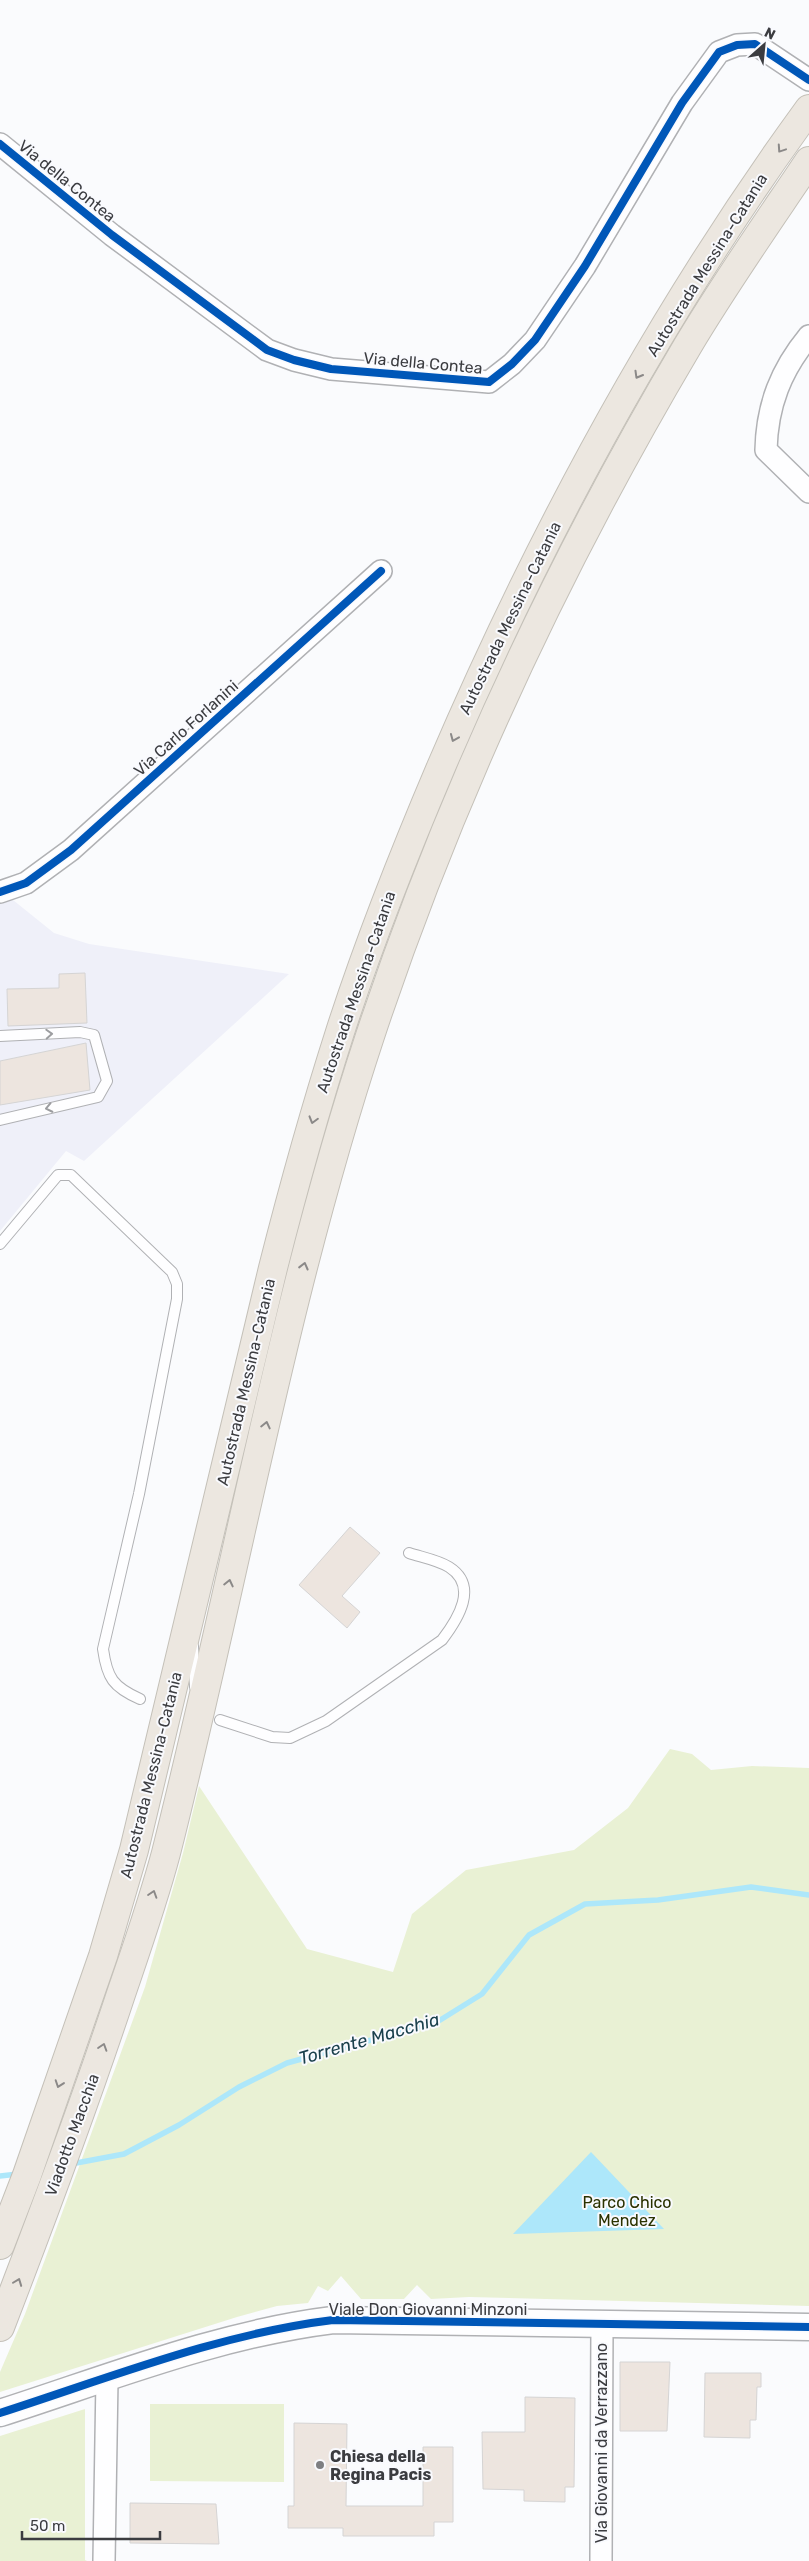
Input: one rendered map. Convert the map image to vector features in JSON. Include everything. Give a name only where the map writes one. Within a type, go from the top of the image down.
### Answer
[{"type":"highway","name":"Autostrada Messina-Catania","points":[[103,1956],[134,1850],[296,1178],[343,1022],[413,835],[467,707],[504,627],[597,446],[665,328],[710,256],[809,109]]},
{"type":"highway","name":"Autostrada Messina-Catania","points":[[139,1940],[209,1720],[221,1620],[324,1187],[384,995],[440,846],[493,719],[530,640],[623,458],[690,342],[809,160]]},
{"type":"highway","name":"Viadotto Macchia","points":[[0,2327],[55,2186],[139,1940]]},
{"type":"highway","name":"Viadotto Macchia","points":[[0,2245],[27,2175],[103,1956]]},
{"type":"street","name":"Via della Contea","points":[[0,144],[112,235],[267,350],[294,360],[331,369],[489,382],[512,364],[535,340],[585,266],[682,103],[719,52],[737,46],[755,44],[802,74]]},
{"type":"street","points":[[809,336],[797,351],[771,402],[766,450],[809,492]]},
{"type":"street","name":"Via Carlo Forlanini","points":[[0,892],[26,883],[70,850],[381,571]]},
{"type":"street","name":"Viale Don Giovanni Minzoni","points":[[0,2413],[241,2337],[284,2326],[333,2320],[809,2327]]},
{"type":"street","name":"Via Giovanni da Verrazzano","points":[[601,2561],[602,2324]]},
{"type":"street","points":[[104,2561],[107,2379]]},
{"type":"lane","points":[[0,1036],[80,1032],[94,1035],[107,1081],[98,1097],[0,1120]]},
{"type":"lane","points":[[0,1244],[58,1174],[71,1176],[172,1272],[177,1284],[177,1299],[141,1484],[103,1648],[105,1666],[110,1679],[123,1692],[140,1699]]},
{"type":"lane","points":[[191,1613],[194,1666],[209,1720],[272,1737],[290,1738],[326,1721],[442,1640],[455,1623],[463,1606],[465,1591],[460,1576],[448,1566],[409,1553]]},
{"type":"lane","points":[[167,1713],[221,1620]]},
{"type":"shaded area","points":[[13,900],[54,933],[89,944],[289,974],[84,1161],[66,1151],[0,1231],[0,902]]},
{"type":"green space","name":"Parco Chico Mendez","points":[[670,1749],[692,1754],[711,1770],[752,1766],[809,1768],[809,2306],[469,2297],[431,2299],[417,2285],[404,2299],[361,2299],[341,2276],[328,2291],[318,2286],[308,2303],[277,2306],[237,2317],[0,2392],[0,2372],[25,2314],[145,1987],[183,1853],[199,1786],[307,1949],[393,1972],[412,1914],[466,1870],[574,1850],[628,1808]]},
{"type":"green space","points":[[150,2404],[284,2404],[284,2482],[150,2481]]},
{"type":"green space","points":[[85,2409],[85,2560],[87,2561],[0,2561],[0,2436]]},
{"type":"water","points":[[591,2152],[664,2229],[513,2234]]},
{"type":"building","points":[[85,973],[87,1023],[8,1026],[7,989],[59,988],[59,974]]},
{"type":"building","points":[[86,1043],[90,1090],[0,1105],[0,1061]]},
{"type":"building","points":[[350,1527],[380,1553],[342,1596],[360,1612],[347,1628],[299,1585]]},
{"type":"building","points":[[620,2362],[670,2362],[667,2431],[620,2431]]},
{"type":"building","points":[[705,2373],[761,2373],[761,2387],[757,2387],[756,2420],[750,2420],[750,2438],[704,2437]]},
{"type":"building","points":[[525,2397],[575,2398],[574,2487],[565,2487],[565,2502],[524,2501],[524,2490],[483,2489],[482,2432],[525,2432]]},
{"type":"building","points":[[294,2423],[347,2424],[346,2506],[423,2506],[423,2447],[453,2447],[453,2522],[434,2522],[434,2536],[343,2536],[343,2528],[288,2528],[288,2506],[294,2506]]},
{"type":"building","points":[[130,2503],[216,2504],[219,2544],[130,2543]]},
{"type":"waterway","name":"Torrente Macchia","points":[[71,2164],[124,2154],[179,2125],[239,2087],[287,2063],[437,2022],[482,1994],[529,1935],[585,1904],[658,1900],[751,1887],[809,1895]]},
{"type":"waterway","name":"Torrente Macchia","points":[[0,2176],[18,2174]]},
{"type":"cycle path","points":[[0,144],[112,235],[267,350],[294,360],[331,369],[489,382],[512,364],[535,340],[585,266],[682,103],[719,52],[737,45],[755,44],[809,80]]},
{"type":"cycle path","points":[[0,892],[26,883],[71,850],[381,571]]},
{"type":"cycle path","points":[[0,2413],[206,2346],[290,2327],[333,2320],[809,2327]]},
{"type":"place","name":"Chiesa della Regina Pacis","points":[[320,2465]]}]
